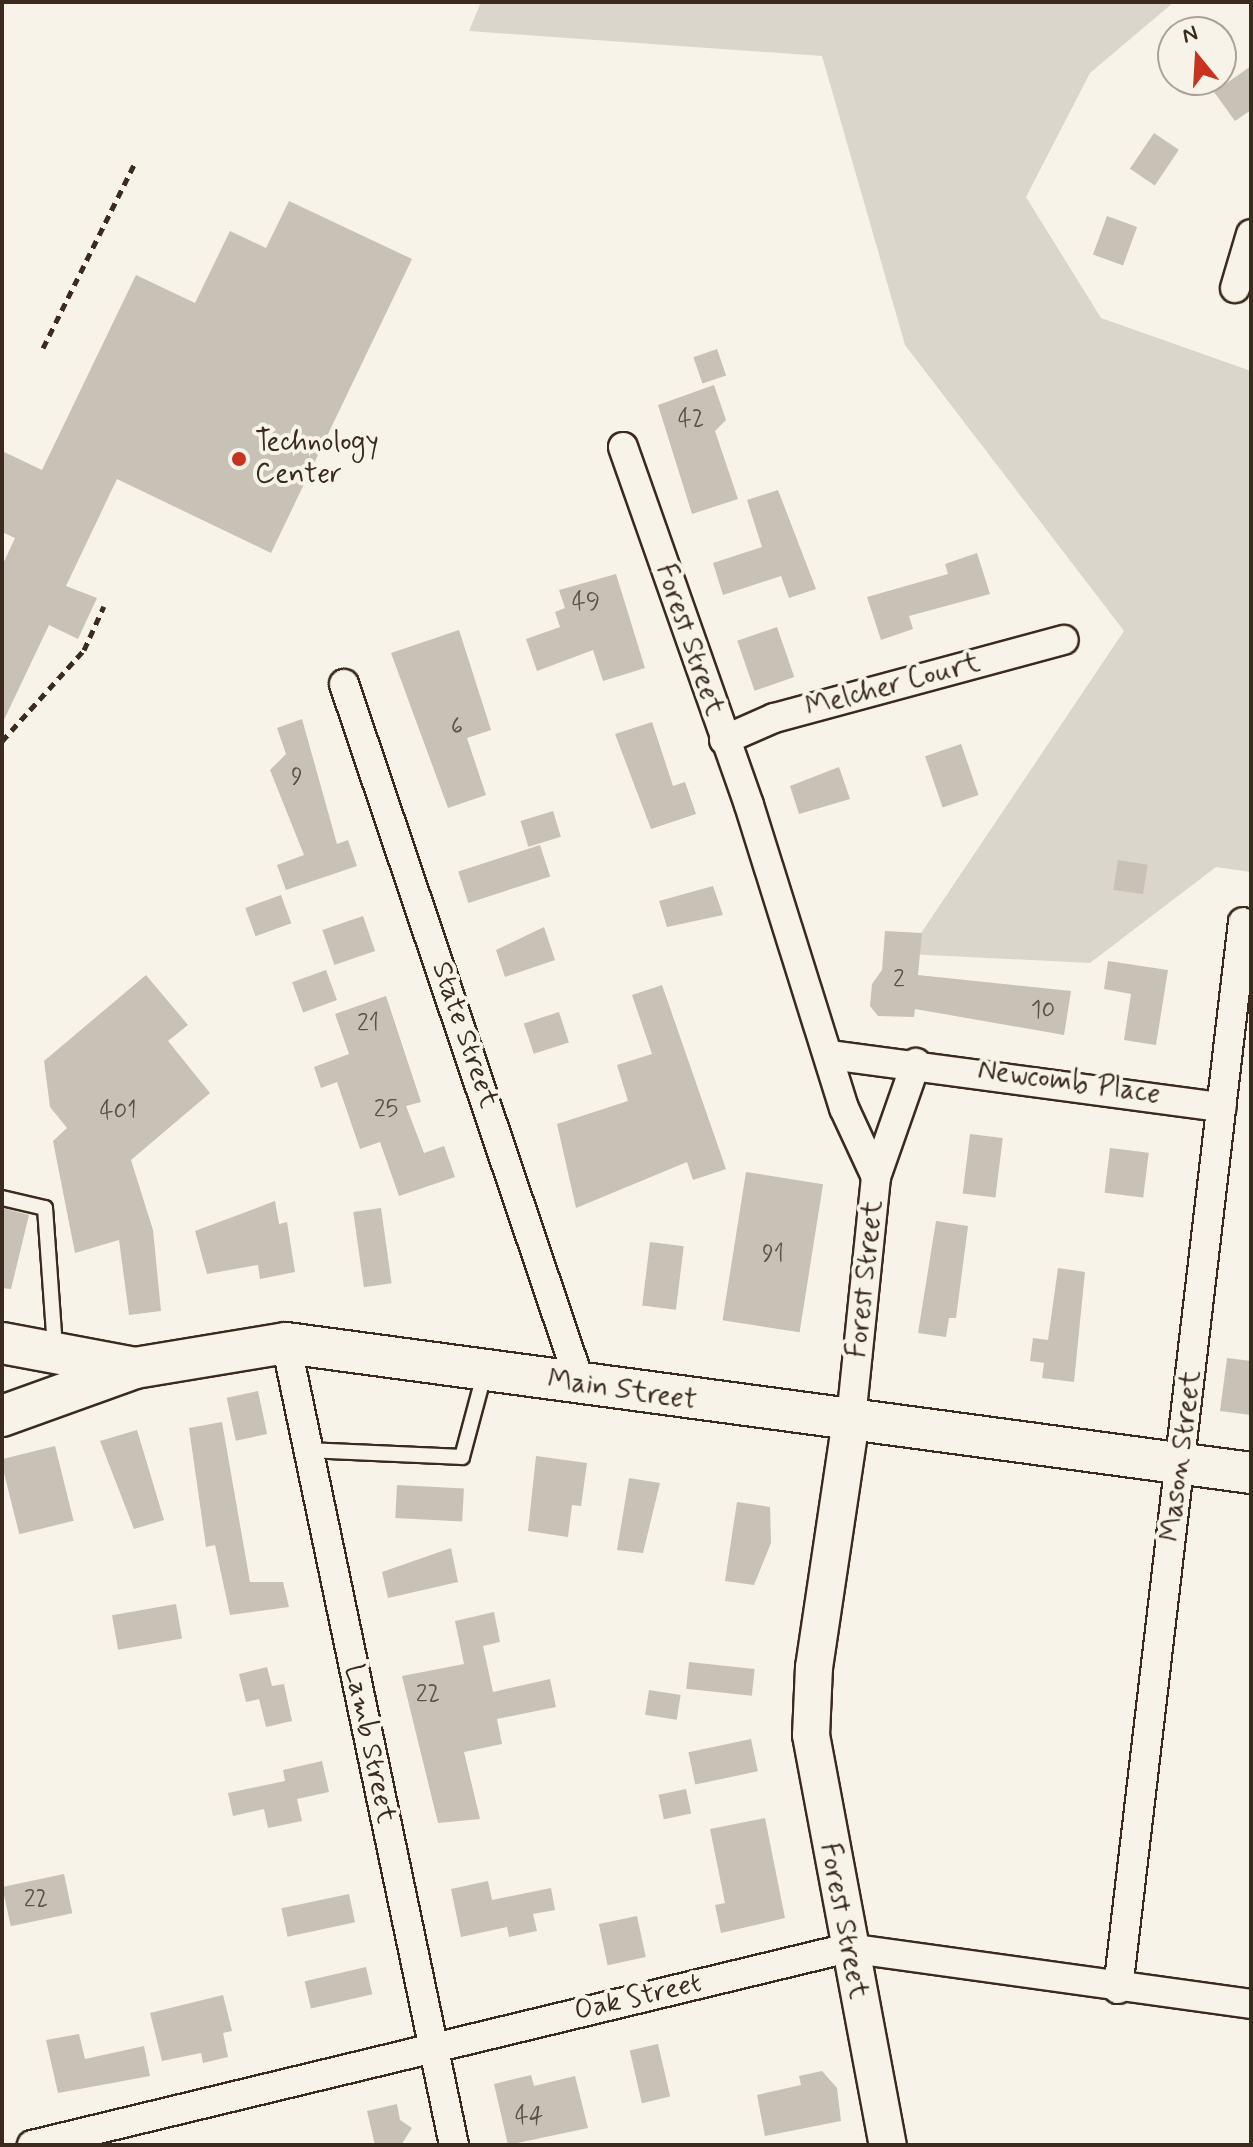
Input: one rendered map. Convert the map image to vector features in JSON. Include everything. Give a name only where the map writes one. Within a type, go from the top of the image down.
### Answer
[{"type":"main road","points":[[2,1343],[55,1349],[135,1368]]},
{"type":"main road","name":"Main Street","points":[[2,1416],[135,1368],[286,1343],[581,1386],[1251,1473]]},
{"type":"street","points":[[1235,288],[1251,234]]},
{"type":"street","name":"Forest Street","points":[[623,447],[830,1055],[844,1108],[876,1177],[851,1420],[814,1667],[811,1735],[848,1948],[888,2145]]},
{"type":"street","name":"Melcher Court","points":[[724,740],[774,718],[1064,640]]},
{"type":"street","name":"State Street","points":[[344,684],[581,1386]]},
{"type":"street","name":"Mason Street","points":[[1118,1989],[1182,1464],[1243,922]]},
{"type":"street","name":"Newcomb Place","points":[[830,1055],[916,1063],[1222,1107]]},
{"type":"street","points":[[876,1177],[916,1063]]},
{"type":"street","name":"Lamb Street","points":[[286,1343],[454,2145]]},
{"type":"street","name":"Oak Street","points":[[32,2145],[848,1948],[1118,1989],[1251,2004]]},
{"type":"lane","points":[[2,1198],[45,1208],[55,1349]]},
{"type":"lane","points":[[308,1450],[462,1457],[485,1370]]},
{"type":"path","points":[[43,348],[135,163]]},
{"type":"path","points":[[2,741],[84,650],[104,606]]},
{"type":"shaded area","points":[[481,2],[1174,2],[1090,73],[1026,197],[1101,318],[1251,371],[1251,872],[1216,867],[1090,963],[907,954],[1124,631],[905,345],[822,56],[469,31]]},
{"type":"building","points":[[1251,66],[1251,110],[1235,121],[1217,96],[1237,96],[1237,76]]},
{"type":"building","points":[[1154,133],[1179,150],[1155,185],[1130,169]]},
{"type":"building","name":"Technology Center","points":[[289,201],[412,259],[271,553],[117,479],[66,586],[97,598],[78,639],[49,625],[2,724],[2,566],[15,538],[2,532],[2,451],[42,470],[136,275],[195,303],[230,231],[266,248]]},
{"type":"building","points":[[1107,216],[1137,227],[1123,265],[1093,255]]},
{"type":"building","points":[[717,349],[726,375],[702,384],[693,357]]},
{"type":"building","points":[[714,385],[726,420],[715,431],[738,499],[692,514],[658,405]]},
{"type":"building","points":[[778,490],[816,589],[789,598],[781,576],[723,595],[713,563],[762,547],[747,500]]},
{"type":"building","points":[[977,553],[990,594],[909,616],[913,629],[881,640],[867,597],[948,574],[945,564]]},
{"type":"building","points":[[616,574],[645,668],[603,681],[593,650],[537,671],[526,639],[560,627],[555,612],[565,608],[559,590]]},
{"type":"building","points":[[777,627],[794,677],[755,691],[737,641]]},
{"type":"building","points":[[459,630],[491,730],[467,738],[486,795],[448,808],[391,653]]},
{"type":"building","points":[[302,719],[337,844],[348,840],[357,866],[286,890],[277,865],[304,855],[270,770],[286,754],[277,728]]},
{"type":"building","points":[[652,722],[673,786],[685,782],[696,814],[651,829],[615,734]]},
{"type":"building","points":[[961,744],[979,795],[943,807],[925,756]]},
{"type":"building","points":[[839,767],[850,799],[799,814],[790,786]]},
{"type":"building","points":[[553,811],[561,837],[528,847],[520,821]]},
{"type":"building","points":[[540,845],[550,876],[468,903],[458,872]]},
{"type":"building","points":[[1118,860],[1148,865],[1143,894],[1113,890]]},
{"type":"building","points":[[713,886],[723,915],[667,927],[659,901]]},
{"type":"building","points":[[281,895],[291,923],[256,936],[245,908]]},
{"type":"building","points":[[363,916],[375,951],[334,965],[322,930]]},
{"type":"building","points":[[544,927],[555,960],[505,977],[496,950]]},
{"type":"building","points":[[885,931],[922,933],[918,975],[1071,991],[1064,1035],[915,1009],[914,1017],[878,1016],[870,1006],[872,984],[882,970]]},
{"type":"building","points":[[1108,961],[1168,970],[1156,1045],[1124,1040],[1131,994],[1104,989]]},
{"type":"building","points":[[326,970],[337,1000],[303,1012],[292,982]]},
{"type":"building","points":[[146,975],[188,1025],[168,1041],[210,1093],[131,1160],[153,1230],[161,1311],[129,1315],[119,1240],[75,1253],[53,1141],[67,1128],[50,1107],[44,1061]]},
{"type":"building","points":[[662,985],[726,1169],[693,1180],[687,1162],[576,1208],[557,1124],[628,1101],[617,1065],[652,1054],[632,995]]},
{"type":"building","points":[[386,996],[421,1102],[406,1106],[424,1153],[444,1146],[455,1177],[399,1196],[380,1142],[360,1149],[337,1082],[321,1088],[314,1067],[349,1054],[335,1014]]},
{"type":"building","points":[[559,1012],[569,1042],[534,1054],[524,1023]]},
{"type":"building","points":[[970,1134],[1003,1138],[995,1198],[963,1194]]},
{"type":"building","points":[[1110,1148],[1149,1153],[1143,1197],[1105,1193]]},
{"type":"building","points":[[746,1172],[823,1184],[800,1332],[723,1320]]},
{"type":"building","points":[[275,1201],[279,1224],[287,1222],[295,1272],[260,1279],[258,1265],[207,1274],[195,1231]]},
{"type":"building","points":[[2,1208],[29,1215],[11,1289],[2,1288]]},
{"type":"building","points":[[381,1208],[392,1283],[364,1287],[353,1212]]},
{"type":"building","points":[[936,1221],[968,1226],[956,1318],[949,1318],[946,1337],[918,1333]]},
{"type":"building","points":[[650,1242],[684,1246],[676,1310],[642,1306]]},
{"type":"building","points":[[1058,1268],[1085,1272],[1074,1382],[1042,1378],[1044,1363],[1030,1361],[1033,1338],[1048,1340]]},
{"type":"building","points":[[1227,1358],[1251,1361],[1251,1415],[1220,1411]]},
{"type":"building","points":[[258,1391],[267,1434],[236,1441],[227,1398]]},
{"type":"building","points":[[222,1422],[250,1582],[283,1582],[289,1607],[230,1615],[215,1545],[206,1547],[189,1428]]},
{"type":"building","points":[[137,1430],[164,1520],[134,1529],[100,1441]]},
{"type":"building","points":[[55,1446],[74,1521],[19,1534],[2,1459]]},
{"type":"building","points":[[536,1456],[587,1463],[581,1506],[572,1505],[568,1537],[528,1531]]},
{"type":"building","points":[[629,1478],[660,1483],[643,1553],[617,1550]]},
{"type":"building","points":[[397,1485],[464,1489],[462,1521],[395,1518]]},
{"type":"building","points":[[737,1502],[770,1507],[771,1543],[754,1585],[725,1581]]},
{"type":"building","points":[[451,1548],[458,1582],[388,1598],[382,1572]]},
{"type":"building","points":[[176,1604],[182,1638],[118,1650],[112,1615]]},
{"type":"building","points":[[494,1612],[500,1642],[483,1646],[493,1692],[550,1679],[556,1707],[497,1719],[502,1744],[464,1752],[480,1819],[438,1823],[402,1676],[464,1664],[455,1621]]},
{"type":"building","points":[[689,1662],[755,1669],[752,1696],[686,1689]]},
{"type":"building","points":[[267,1667],[272,1686],[284,1684],[292,1721],[266,1727],[259,1699],[246,1702],[239,1674]]},
{"type":"building","points":[[649,1690],[681,1695],[677,1720],[645,1715]]},
{"type":"building","points":[[751,1739],[758,1771],[695,1785],[688,1752]]},
{"type":"building","points":[[322,1761],[329,1792],[297,1799],[302,1821],[268,1828],[264,1809],[233,1816],[228,1793],[285,1781],[283,1770]]},
{"type":"building","points":[[686,1789],[691,1813],[664,1819],[659,1795]]},
{"type":"building","points":[[765,1818],[785,1918],[721,1933],[715,1905],[725,1903],[710,1829]]},
{"type":"building","points":[[64,1874],[72,1913],[11,1926],[2,1887]]},
{"type":"building","points":[[488,1881],[492,1900],[551,1888],[555,1910],[533,1914],[537,1931],[509,1937],[507,1927],[461,1937],[451,1889]]},
{"type":"building","points":[[349,1894],[355,1922],[288,1937],[282,1908]]},
{"type":"building","points":[[637,1916],[646,1957],[608,1965],[599,1924]]},
{"type":"building","points":[[366,1967],[372,1994],[311,2008],[305,1981]]},
{"type":"building","points":[[223,1995],[232,2031],[223,2033],[228,2057],[203,2063],[201,2053],[162,2061],[150,2013]]},
{"type":"building","points":[[79,2034],[85,2059],[144,2046],[150,2076],[58,2093],[46,2040]]},
{"type":"building","points":[[658,2044],[670,2097],[642,2103],[630,2051]]},
{"type":"building","points":[[822,2071],[837,2088],[841,2121],[765,2136],[757,2095],[801,2085],[799,2076]]},
{"type":"building","points":[[531,2075],[534,2086],[575,2076],[588,2128],[508,2145],[494,2084]]},
{"type":"building","points":[[397,2104],[400,2120],[412,2128],[401,2145],[375,2145],[367,2111]]},
{"type":"place","name":"Technology Center","points":[[239,459]]}]
